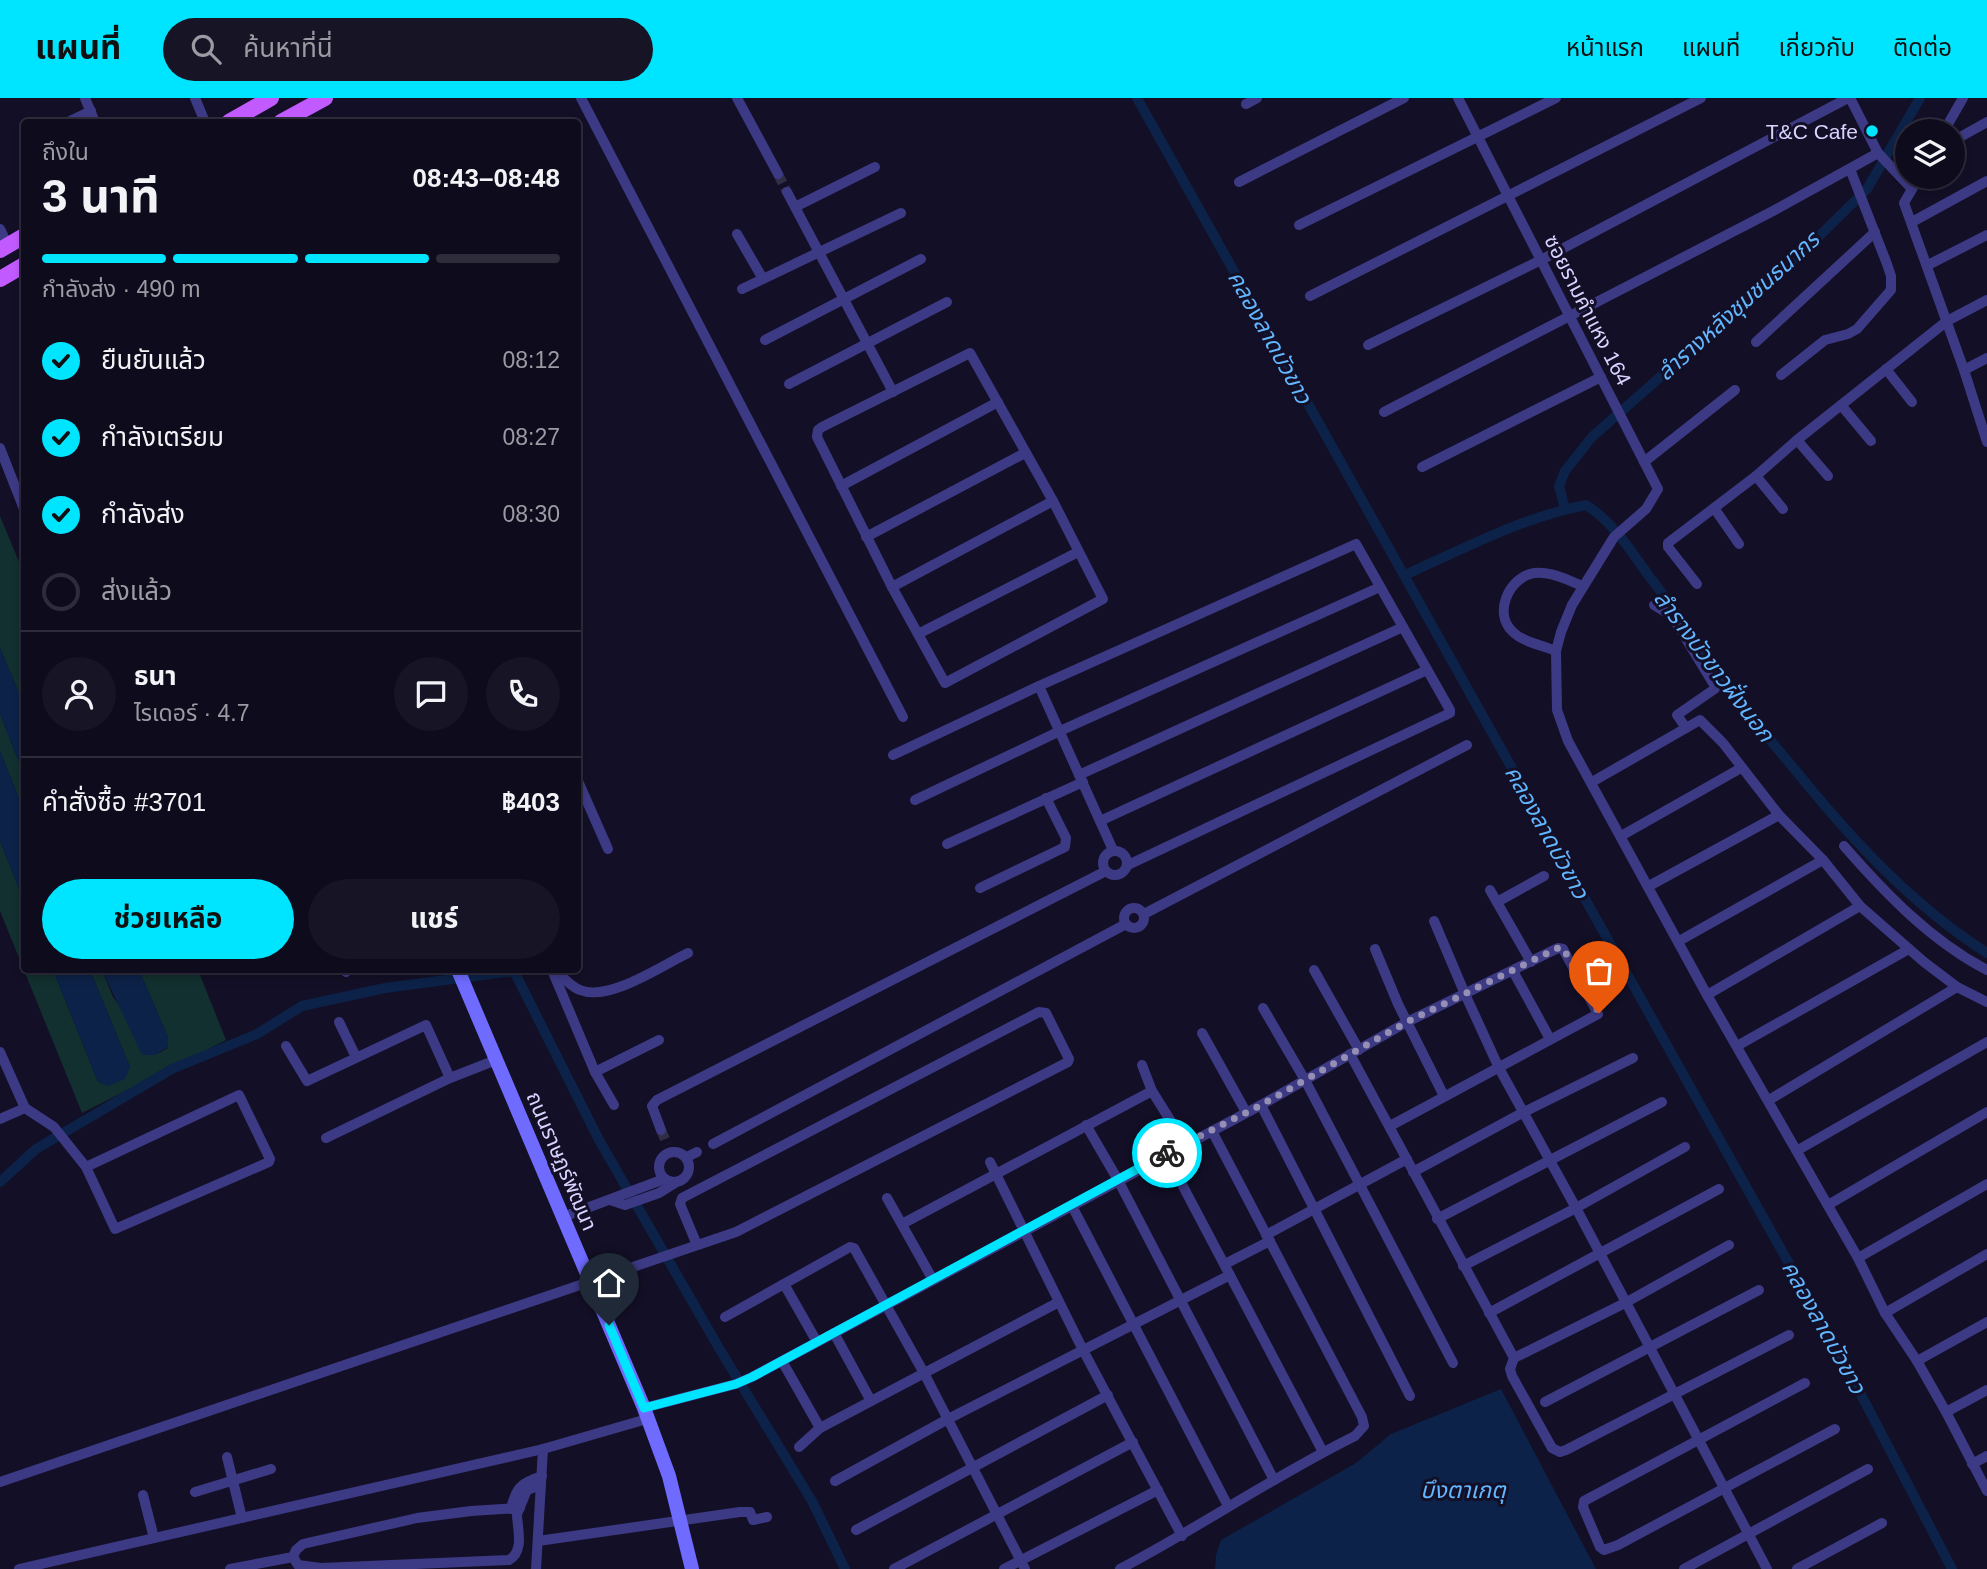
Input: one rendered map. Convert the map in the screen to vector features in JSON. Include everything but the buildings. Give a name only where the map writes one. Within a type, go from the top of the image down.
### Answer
[{"type":"main road","points":[[286,119],[325,98]]},
{"type":"main road","points":[[234,119],[268,99]]},
{"type":"main road","points":[[4,248],[21,238]]},
{"type":"main road","points":[[0,279],[21,267]]},
{"type":"street","points":[[85,98],[94,119]]},
{"type":"street","points":[[195,98],[204,119]]},
{"type":"street","points":[[581,98],[903,717]]},
{"type":"street","points":[[737,98],[778,174]]},
{"type":"street","points":[[1246,104],[1257,98]]},
{"type":"street","points":[[1239,182],[1404,98]]},
{"type":"street","name":"ซอยรามคำแหง 164","points":[[1458,98],[1658,489],[1646,509],[1618,534],[1583,586]]},
{"type":"street","points":[[1300,225],[1556,98]]},
{"type":"street","points":[[1310,296],[1701,98]]},
{"type":"street","points":[[1368,345],[1541,260],[1849,98],[1882,157],[1895,171]]},
{"type":"street","points":[[1951,119],[1963,98]]},
{"type":"street","points":[[74,119],[91,111]]},
{"type":"street","points":[[1965,134],[1987,122]]},
{"type":"street","points":[[1384,412],[1850,169],[1882,157]]},
{"type":"street","points":[[795,207],[875,167]]},
{"type":"street","points":[[1781,375],[1825,340],[1857,329],[1891,290],[1891,276],[1850,169]]},
{"type":"street","points":[[1912,222],[1987,181]]},
{"type":"street","points":[[1912,189],[1904,203],[1984,423],[1987,442]]},
{"type":"street","points":[[787,191],[893,392]]},
{"type":"street","points":[[742,289],[901,213]]},
{"type":"street","points":[[0,229],[4,248]]},
{"type":"street","points":[[1756,342],[1875,232]]},
{"type":"street","points":[[737,234],[763,279]]},
{"type":"street","points":[[1928,265],[1987,235]]},
{"type":"street","points":[[765,340],[921,260]]},
{"type":"street","points":[[1697,584],[1667,545],[1947,321],[1987,300]]},
{"type":"street","points":[[789,384],[947,302]]},
{"type":"street","points":[[970,353],[1053,501],[1103,599],[945,683],[866,537],[817,436],[818,430],[893,392],[970,353]]},
{"type":"street","points":[[1964,370],[1987,358]]},
{"type":"street","points":[[1886,369],[1913,402]]},
{"type":"street","points":[[1422,467],[1601,377]]},
{"type":"street","points":[[1644,462],[1735,390]]},
{"type":"street","points":[[841,486],[998,402]]},
{"type":"street","points":[[1841,405],[1871,441]]},
{"type":"street","points":[[1797,440],[1828,476]]},
{"type":"street","points":[[0,447],[21,501]]},
{"type":"street","points":[[866,537],[1025,453]]},
{"type":"street","points":[[1756,476],[1783,509]]},
{"type":"street","points":[[892,587],[1053,501]]},
{"type":"street","points":[[1714,508],[1739,544]]},
{"type":"street","points":[[893,755],[1039,686],[1353,545],[1357,546],[1450,713],[1128,865],[1120,874],[1113,875],[1106,871],[1103,859],[1113,850],[1121,851],[1127,857],[1128,865]]},
{"type":"street","points":[[918,634],[1078,552]]},
{"type":"street","points":[[1556,651],[1522,639],[1510,630],[1504,617],[1504,600],[1513,585],[1531,574],[1551,574],[1583,586],[1565,623],[1556,651],[1557,710],[1568,741],[1707,995],[1858,1258],[1885,1313],[1946,1412],[1987,1491]]},
{"type":"street","points":[[915,800],[1060,731],[1380,587]]},
{"type":"street","points":[[1654,605],[1672,616],[1716,688],[1677,715],[1686,728]]},
{"type":"street","points":[[947,844],[1403,627]]},
{"type":"street","points":[[1100,821],[1427,670]]},
{"type":"street","points":[[1039,686],[1113,850]]},
{"type":"street","points":[[1592,782],[1700,720],[1723,743],[1779,815],[1823,860],[1860,906],[1957,987],[1987,1002]]},
{"type":"street","points":[[712,1144],[1126,924],[1126,911],[1139,909],[1144,914],[1467,745]]},
{"type":"street","points":[[1621,835],[1741,768]]},
{"type":"street","points":[[581,788],[608,849]]},
{"type":"street","points":[[980,888],[1065,847],[1066,838],[1046,799]]},
{"type":"street","points":[[1649,886],[1779,815]]},
{"type":"street","points":[[1844,846],[1875,882],[1940,941],[1987,970]]},
{"type":"street","points":[[1679,941],[1823,860]]},
{"type":"street","points":[[661,1130],[652,1106],[657,1100],[1106,871]]},
{"type":"street","points":[[1497,902],[1544,876]]},
{"type":"street","points":[[1490,890],[1531,961]]},
{"type":"street","points":[[1707,995],[1860,906]]},
{"type":"street","points":[[1434,920],[1499,1068],[1767,1569]]},
{"type":"street","points":[[19,1569],[543,1449],[736,1384],[1261,1105],[1407,1022],[1560,947],[1599,1013],[1390,1126]]},
{"type":"street","points":[[1375,948],[1407,1022],[1444,1096]]},
{"type":"street","points":[[1737,1046],[1909,948]]},
{"type":"street","points":[[557,973],[578,990],[592,993],[612,991],[688,953]]},
{"type":"street","points":[[1314,971],[1437,1219],[1514,1358]]},
{"type":"street","points":[[1513,971],[1550,1039]]},
{"type":"street","name":"ถนนราษฏร์พัฒนา","points":[[459,973],[646,1413],[670,1476],[692,1569]]},
{"type":"street","points":[[554,973],[596,1072],[614,1105]]},
{"type":"street","points":[[1769,1100],[1957,987]]},
{"type":"street","points":[[1263,1008],[1305,1080],[1453,1363]]},
{"type":"street","points":[[0,1482],[736,1232],[1068,1062],[1069,1059],[1046,1013],[1039,1012],[682,1198],[680,1204],[697,1245]]},
{"type":"street","points":[[339,1022],[356,1057]]},
{"type":"street","points":[[286,1046],[305,1081],[426,1025],[450,1078]]},
{"type":"street","points":[[1202,1033],[1246,1112]]},
{"type":"street","points":[[596,1072],[659,1040]]},
{"type":"street","points":[[1798,1150],[1987,1042]]},
{"type":"street","points":[[0,1052],[24,1108],[54,1127],[86,1167],[115,1229],[269,1162],[270,1159],[241,1096],[236,1095],[86,1167]]},
{"type":"street","points":[[1413,1172],[1524,1112],[1633,1058]]},
{"type":"street","points":[[326,1138],[450,1078],[496,1060]]},
{"type":"street","points":[[1142,1065],[1152,1091],[1185,1144]]},
{"type":"street","points":[[902,1224],[1152,1091]]},
{"type":"street","points":[[1437,1219],[1662,1102]]},
{"type":"street","points":[[1261,1105],[1410,1396]]},
{"type":"street","points":[[0,1119],[24,1108]]},
{"type":"street","points":[[1828,1205],[1987,1112]]},
{"type":"street","points":[[1086,1125],[1182,1300],[1274,1480]]},
{"type":"street","points":[[1120,1569],[1182,1536],[1322,1452],[1355,1436],[1362,1430],[1364,1422],[1212,1131]]},
{"type":"street","points":[[1463,1266],[1576,1208],[1685,1147]]},
{"type":"street","points":[[563,1217],[647,1192],[659,1193],[685,1179],[690,1168],[687,1157],[669,1148],[661,1158],[658,1169],[664,1179],[674,1183]]},
{"type":"street","points":[[687,1157],[698,1152]]},
{"type":"street","points":[[1166,1154],[1322,1452]]},
{"type":"street","points":[[1225,1264],[1315,1208],[1406,1159]]},
{"type":"street","points":[[990,1162],[1083,1350],[1182,1536]]},
{"type":"street","points":[[647,1192],[664,1179]]},
{"type":"street","points":[[1858,1258],[1987,1184]]},
{"type":"street","points":[[1489,1313],[1719,1189]]},
{"type":"street","points":[[887,1198],[933,1280]]},
{"type":"street","points":[[1072,1206],[1228,1506]]},
{"type":"street","points":[[1730,1245],[1625,1303],[1514,1358],[1510,1369],[1511,1376],[1556,1452],[1566,1450],[1789,1335]]},
{"type":"street","points":[[725,1317],[853,1247],[924,1373],[1022,1565]]},
{"type":"street","points":[[1885,1313],[1987,1254]]},
{"type":"street","points":[[835,1481],[948,1419],[1230,1275]]},
{"type":"street","points":[[784,1284],[817,1342]]},
{"type":"street","points":[[1545,1402],[1759,1290]]},
{"type":"street","points":[[799,1447],[820,1428],[1059,1302]]},
{"type":"street","points":[[1917,1361],[1987,1322]]},
{"type":"street","points":[[834,1333],[871,1401]]},
{"type":"street","points":[[782,1361],[820,1428]]},
{"type":"street","points":[[1805,1383],[1584,1501],[1583,1507],[1600,1546],[1604,1550],[1618,1545],[1835,1429]]},
{"type":"street","points":[[1946,1412],[1987,1390]]},
{"type":"street","points":[[856,1530],[1108,1395]]},
{"type":"street","points":[[894,1569],[1133,1442]]},
{"type":"street","points":[[536,1569],[543,1449]]},
{"type":"street","points":[[1972,1464],[1987,1456]]},
{"type":"street","points":[[227,1457],[242,1518]]},
{"type":"street","points":[[195,1492],[271,1469]]},
{"type":"street","points":[[1684,1569],[1868,1469]]},
{"type":"street","points":[[293,1557],[298,1565],[321,1568],[509,1560],[515,1556],[518,1549],[516,1491],[521,1485],[541,1480]]},
{"type":"street","points":[[1004,1569],[1022,1565],[1158,1490]]},
{"type":"street","points":[[143,1495],[153,1538]]},
{"type":"street","points":[[293,1557],[303,1544],[348,1532],[429,1516],[516,1511]]},
{"type":"street","points":[[538,1541],[748,1511],[753,1520],[767,1517]]},
{"type":"street","points":[[1797,1569],[1882,1523]]},
{"type":"street","points":[[230,1569],[293,1557]]},
{"type":"green space","points":[[0,516],[21,567],[21,698],[0,648]]},
{"type":"green space","points":[[0,714],[21,767],[21,804],[0,751]]},
{"type":"green space","points":[[0,841],[21,894],[21,963],[0,911]]},
{"type":"green space","points":[[25,973],[54,973],[98,1082],[130,1067],[91,973],[103,973],[113,997],[155,1055],[168,1048],[168,1037],[140,973],[199,973],[226,1040],[82,1113]]},
{"type":"water","points":[[0,648],[21,698],[21,767],[0,714]]},
{"type":"water","points":[[0,751],[21,804],[21,894],[0,841]]},
{"type":"water","points":[[54,973],[91,973],[130,1067],[125,1079],[108,1086],[98,1082]]},
{"type":"water","points":[[103,973],[140,973],[168,1037],[168,1047],[155,1055],[142,1055]]},
{"type":"water","name":"บึงตาเกตุ","points":[[1501,1389],[1596,1569],[1215,1569],[1221,1540],[1356,1463],[1391,1434]]},
{"type":"waterway","name":"คลองลาดบัวขาว","points":[[1137,98],[1843,1360],[1952,1569]]},
{"type":"waterway","name":"ลำรางหลังชุมชนธนากร","points":[[1565,509],[1559,486],[1565,471],[1592,437],[1807,248],[1867,189],[1920,98]]},
{"type":"waterway","name":"ลำรางบัวขาวฝั่งนอก","points":[[1407,574],[1517,525],[1586,505],[1621,537],[1756,722],[1839,822],[1908,893],[1987,953]]},
{"type":"waterway","points":[[0,1182],[36,1149],[172,1069],[257,1034],[302,1006],[385,988],[499,973]]},
{"type":"waterway","points":[[515,973],[599,1140],[719,1348],[812,1501],[845,1569]]},
{"type":"tunnel","points":[[778,174],[787,192]]},
{"type":"tunnel","points":[[661,1130],[667,1144]]},
{"type":"way so far","points":[[1167,1153],[1261,1105],[1407,1022],[1560,947],[1599,1013]]},
{"type":"place","name":"T&C Cafe","points":[[1872,131]]},
{"type":"route","points":[[609,1325],[644,1408],[736,1384],[887,1306],[1167,1153]]}]
